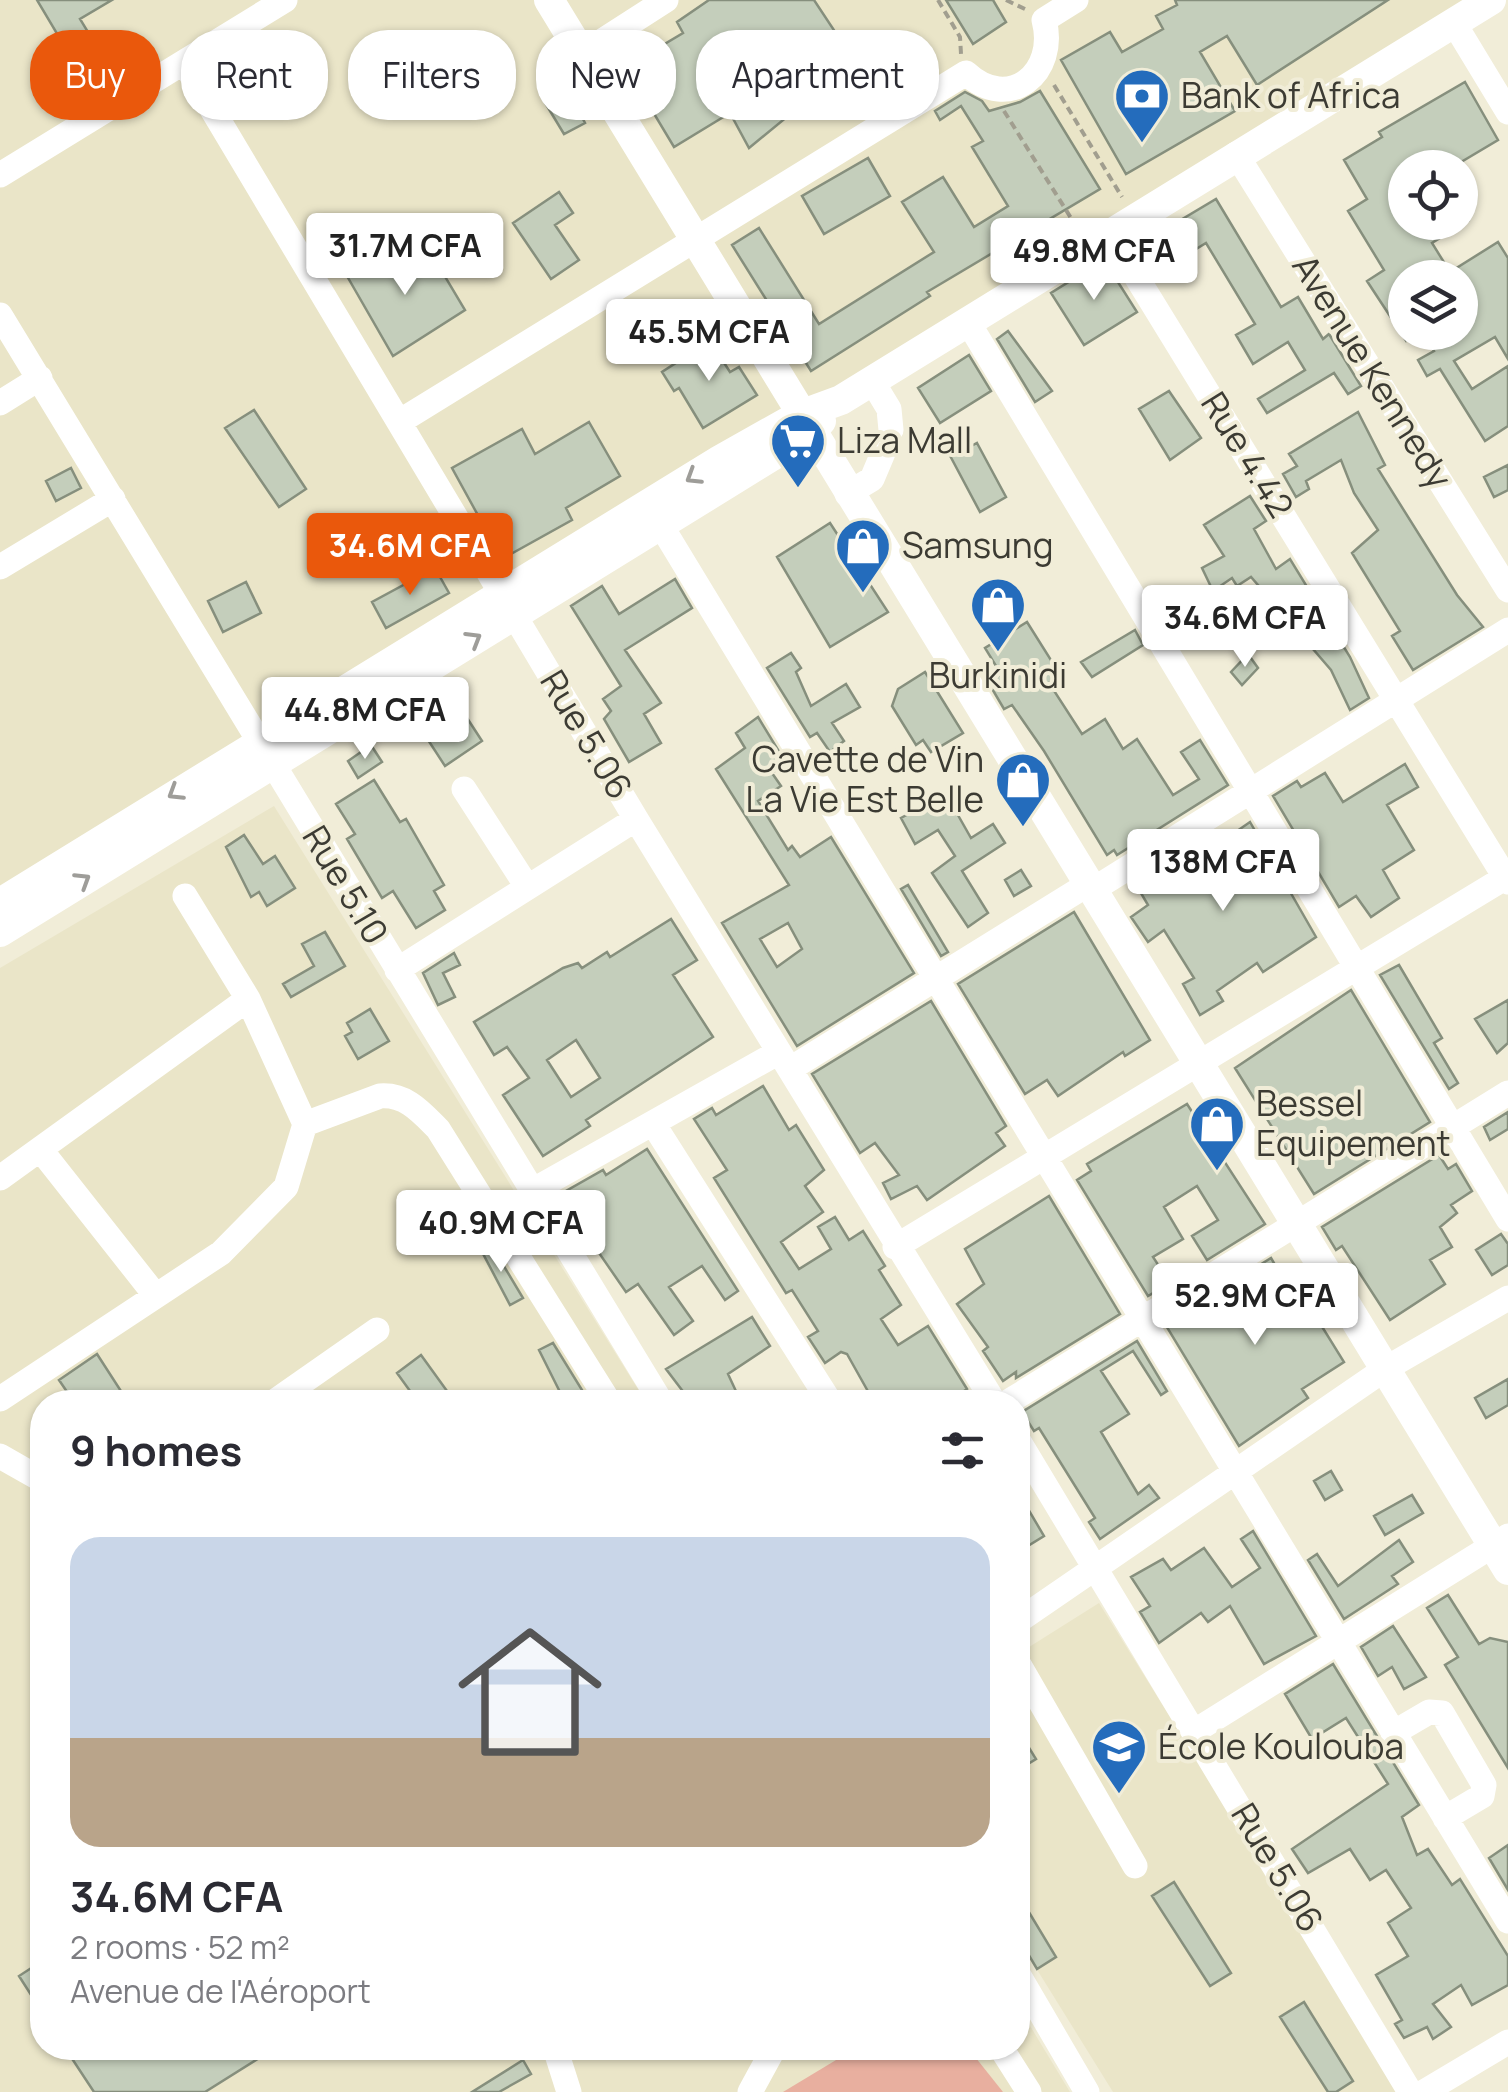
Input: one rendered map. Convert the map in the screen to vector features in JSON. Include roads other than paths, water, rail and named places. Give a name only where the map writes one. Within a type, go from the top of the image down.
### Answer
[{"type":"main road","points":[[549,0],[567,30]]},
{"type":"main road","points":[[0,903],[264,752],[507,605],[1490,0]]},
{"type":"main road","points":[[621,120],[1385,1369],[1503,1550]]},
{"type":"main road","points":[[0,932],[264,752]]},
{"type":"street","points":[[239,30],[285,0]]},
{"type":"street","points":[[619,30],[666,0]]},
{"type":"street","points":[[398,422],[966,72],[991,90],[1011,88],[1042,66],[1048,37],[1044,20],[1076,0]]},
{"type":"street","points":[[1454,22],[1508,112]]},
{"type":"street","points":[[0,175],[181,67]]},
{"type":"street","name":"Rue 5.06","points":[[219,120],[636,819],[986,1390]]},
{"type":"street","name":"Avenue Kennedy","points":[[1236,154],[1508,590]]},
{"type":"street","name":"Rue 4.42","points":[[1111,233],[1507,879]]},
{"type":"street","name":"Rue 5.10","points":[[0,314],[654,1390]]},
{"type":"street","points":[[968,322],[1508,1219]]},
{"type":"street","points":[[0,403],[40,378]]},
{"type":"street","points":[[847,494],[872,479],[887,442],[889,409],[872,381]]},
{"type":"street","points":[[0,566],[113,499]]},
{"type":"street","points":[[654,515],[1508,1921]]},
{"type":"street","points":[[532,1191],[935,979],[1400,701],[1508,630]]},
{"type":"street","points":[[464,789],[526,885]]},
{"type":"street","points":[[397,970],[636,819]]},
{"type":"street","points":[[895,1246],[1507,879]]},
{"type":"street","points":[[0,1399],[221,1254],[286,1187],[306,1124],[248,999],[186,896]]},
{"type":"street","points":[[0,1178],[248,999]]},
{"type":"street","points":[[1027,1390],[1508,1094]]},
{"type":"street","points":[[306,1124],[380,1096],[391,1095],[416,1106],[438,1129],[601,1390]]},
{"type":"street","points":[[654,1125],[822,1390]]},
{"type":"street","points":[[40,1149],[156,1296]]},
{"type":"street","points":[[1030,1613],[1385,1369],[1508,1298]]},
{"type":"street","points":[[291,1390],[377,1330]]},
{"type":"street","points":[[0,1456],[30,1473]]},
{"type":"street","name":"Rue 5.06","points":[[1030,1459],[1410,2092]]},
{"type":"street","points":[[1194,1730],[1338,1642],[1503,1550]]},
{"type":"street","points":[[1030,1684],[1135,1866]]},
{"type":"street","points":[[1394,1733],[1437,1710],[1450,1727],[1484,1784],[1484,1792],[1446,1818]]},
{"type":"street","points":[[1030,1994],[1088,2092]]},
{"type":"street","points":[[1424,2092],[1508,2042]]},
{"type":"street","points":[[559,2060],[569,2092]]},
{"type":"street","points":[[750,2092],[767,2060]]},
{"type":"street","points":[[1009,2060],[1029,2092]]},
{"type":"place","name":"Bank of Africa","points":[[1142,145]]},
{"type":"place","name":"Liza Mall","points":[[798,490]]},
{"type":"place","name":"Samsung","points":[[863,595]]},
{"type":"place","name":"Burkinidi","points":[[998,654]]},
{"type":"place","name":"Cavette de Vin La Vie Est Belle","points":[[1023,829]]},
{"type":"place","name":"Bessel Equipement","points":[[1217,1173]]},
{"type":"place","name":"École Koulouba","points":[[1119,1796]]}]
